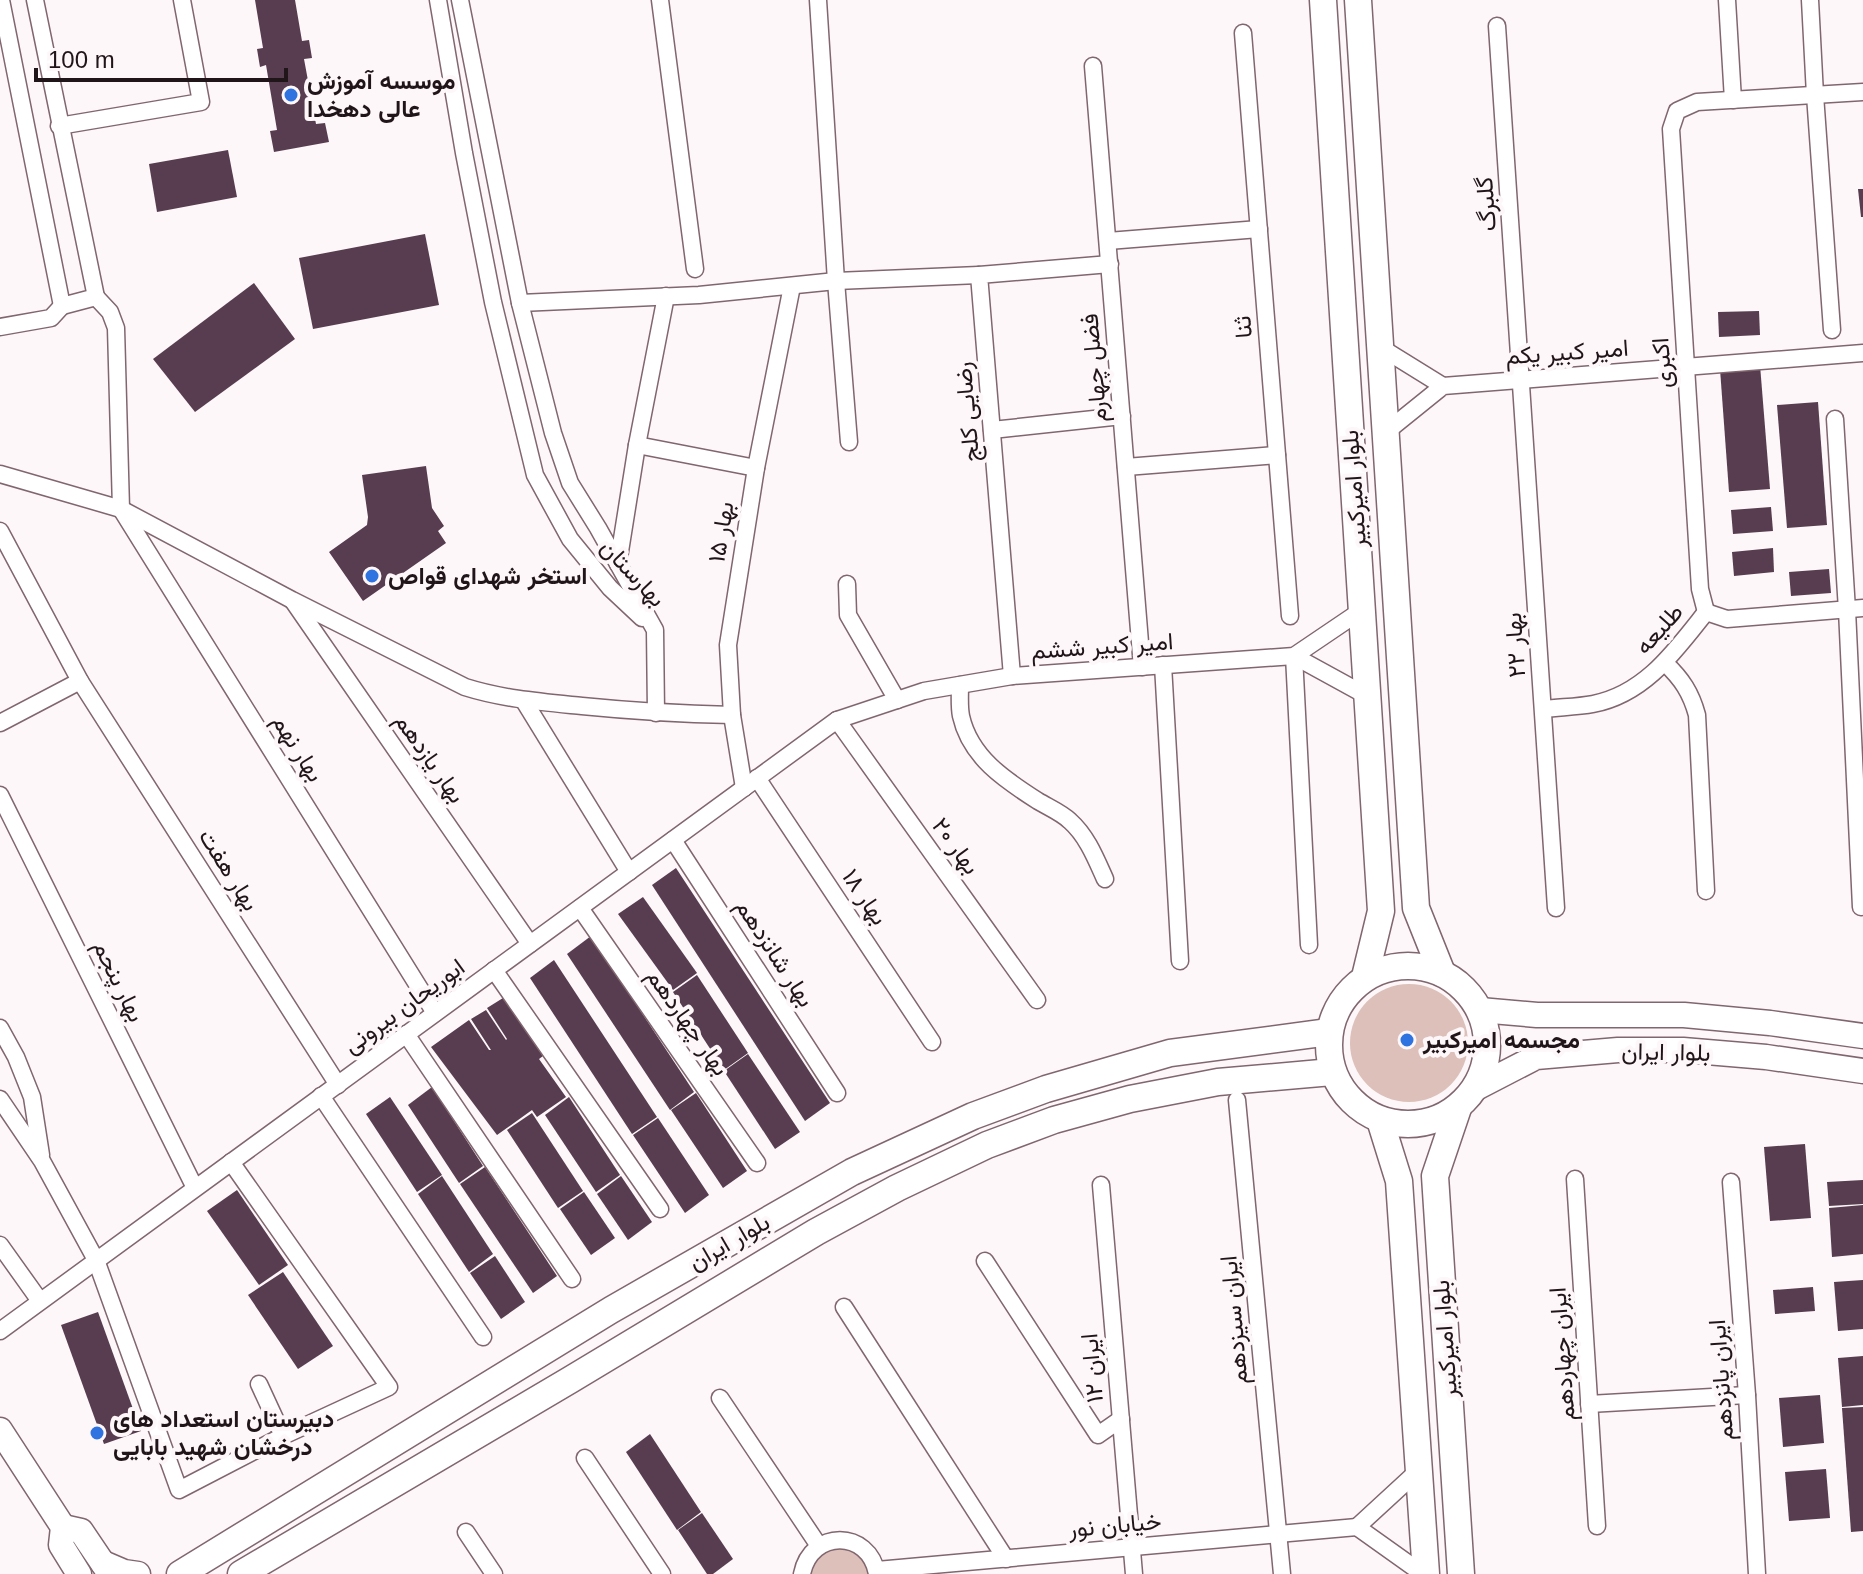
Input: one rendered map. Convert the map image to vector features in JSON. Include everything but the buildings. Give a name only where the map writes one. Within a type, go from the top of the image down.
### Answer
[{"type":"main road","name":"بلوار امیرکبیر","points":[[1323,0],[1381,911],[1365,977]]},
{"type":"main road","name":"بلوار امیرکبیر","points":[[1358,0],[1416,908],[1442,973]]},
{"type":"main road","points":[[1417,965],[1442,973],[1464,989],[1480,1010],[1487,1036],[1486,1063],[1476,1088],[1458,1108],[1434,1121],[1407,1125],[1380,1120],[1359,1109],[1343,1092],[1332,1072],[1329,1032],[1336,1010],[1348,992],[1365,977],[1390,967],[1417,965]]},
{"type":"main road","name":"بلوار ایران","points":[[1480,1010],[1537,1015],[1684,1015],[1863,1036]]},
{"type":"main road","name":"بلوار ایران","points":[[186,1570],[611,1310],[852,1172],[973,1116],[1046,1089],[1170,1053],[1329,1032]]},
{"type":"main road","name":"بلوار ایران","points":[[1476,1088],[1536,1057],[1618,1050],[1738,1054],[1863,1071]]},
{"type":"main road","name":"بلوار ایران","points":[[241,1574],[816,1232],[897,1188],[987,1145],[1054,1120],[1130,1099],[1218,1082],[1332,1072]]},
{"type":"main road","name":"بلوار امیرکبیر","points":[[1458,1108],[1435,1176],[1461,1574]]},
{"type":"main road","name":"بلوار امیرکبیر","points":[[1380,1120],[1399,1181],[1420,1469],[1424,1574]]},
{"type":"main road","points":[[0,1430],[62,1536],[79,1574]]},
{"type":"main road","points":[[62,1536],[81,1531],[107,1568],[138,1574]]},
{"type":"main road","points":[[62,1536],[66,1574]]},
{"type":"main road","points":[[165,1574],[186,1570]]},
{"type":"street","points":[[1,0],[62,306]]},
{"type":"street","points":[[35,0],[96,297],[110,312],[116,328],[121,509]]},
{"type":"street","points":[[59,126],[201,102],[182,0]]},
{"type":"street","name":"بهارستان","points":[[438,0],[493,302],[535,475],[570,539],[610,588],[655,630]]},
{"type":"street","name":"بهارستان","points":[[460,0],[520,303],[553,433],[570,483],[655,630]]},
{"type":"street","points":[[660,0],[695,269]]},
{"type":"street","points":[[818,0],[849,442]]},
{"type":"street","points":[[1727,0],[1733,100],[1863,92]]},
{"type":"street","points":[[1810,0],[1832,330]]},
{"type":"street","name":"گلبرگ","points":[[1497,26],[1522,380]]},
{"type":"street","name":"ثنا","points":[[1243,33],[1290,616]]},
{"type":"street","name":"فضل چهارم","points":[[1093,66],[1142,667]]},
{"type":"street","name":"اکبری","points":[[1706,612],[1700,589],[1671,129],[1677,111],[1697,102],[1733,100]]},
{"type":"street","points":[[1108,241],[1259,229]]},
{"type":"street","points":[[520,303],[699,295],[836,281],[979,275],[1110,264]]},
{"type":"street","name":"رضایی کلج","points":[[979,275],[1012,676]]},
{"type":"street","name":"بهار ۱۵","points":[[751,783],[732,715],[728,645],[756,468],[792,286]]},
{"type":"street","points":[[618,564],[666,296]]},
{"type":"street","points":[[0,327],[51,318],[62,306],[96,297]]},
{"type":"street","points":[[1380,347],[1443,386],[1386,432]]},
{"type":"street","name":"امیر کبیر یکم","points":[[1443,386],[1863,353]]},
{"type":"street","name":"بهار ۲۲","points":[[1522,380],[1556,908]]},
{"type":"street","points":[[992,430],[1122,416]]},
{"type":"street","points":[[1835,419],[1855,609],[1861,907]]},
{"type":"street","points":[[637,445],[756,468]]},
{"type":"street","points":[[1126,467],[1277,455]]},
{"type":"street","points":[[0,474],[121,509],[465,687],[524,701],[656,713],[732,715]]},
{"type":"street","name":"بهار نهم","points":[[121,509],[435,1013]]},
{"type":"street","name":"بهار هفت","points":[[0,531],[80,681],[338,1085]]},
{"type":"street","points":[[847,584],[848,615],[897,700]]},
{"type":"street","name":"بهار یازدهم","points":[[292,600],[530,944]]},
{"type":"street","name":"طلیعه","points":[[1544,709],[1594,704],[1629,692],[1665,663],[1706,612],[1727,619],[1855,609]]},
{"type":"street","points":[[1294,656],[1362,610]]},
{"type":"street","points":[[655,630],[656,713]]},
{"type":"street","points":[[1294,656],[1367,696]]},
{"type":"street","points":[[1294,656],[1309,945]]},
{"type":"street","name":"امیر کبیر ششم","points":[[837,720],[924,691],[1012,676],[1294,656]]},
{"type":"street","points":[[1665,663],[1687,687],[1697,715],[1706,891]]},
{"type":"street","points":[[1163,665],[1180,961]]},
{"type":"street","points":[[0,723],[80,681]]},
{"type":"street","points":[[960,685],[960,713],[976,750],[989,766],[1010,782],[1070,820],[1092,850],[1105,879]]},
{"type":"street","points":[[524,701],[629,872]]},
{"type":"street","name":"ابوریحان بیرونی","points":[[0,1331],[837,720]]},
{"type":"street","name":"بهار ۲۰","points":[[837,720],[1037,1000]]},
{"type":"street","name":"بهار ۱۸","points":[[751,783],[932,1042]]},
{"type":"street","name":"بهار پنجم","points":[[0,795],[195,1188]]},
{"type":"street","name":"بهار شانزدهم","points":[[673,840],[837,1093]]},
{"type":"street","name":"بهار چهاردهم","points":[[580,908],[757,1163]]},
{"type":"street","points":[[494,970],[660,1209]]},
{"type":"street","points":[[0,1028],[32,1097],[42,1161]]},
{"type":"street","points":[[406,1034],[572,1279]]},
{"type":"street","points":[[321,1096],[483,1337]]},
{"type":"street","points":[[0,1099],[42,1161],[96,1260],[179,1490],[283,1436],[389,1387],[231,1162]]},
{"type":"street","name":"ایران سیزدهم","points":[[1237,1100],[1282,1574]]},
{"type":"street","name":"ایران چهاردهم","points":[[1575,1179],[1597,1526]]},
{"type":"street","name":"ایران پانزدهم","points":[[1731,1182],[1757,1574]]},
{"type":"street","name":"ایران ۱۲","points":[[1101,1185],[1134,1574]]},
{"type":"street","points":[[0,1245],[40,1301]]},
{"type":"street","points":[[985,1261],[1098,1435],[1121,1419]]},
{"type":"street","points":[[844,1307],[1006,1559]]},
{"type":"street","points":[[259,1384],[283,1436]]},
{"type":"street","points":[[1589,1404],[1747,1395]]},
{"type":"street","points":[[720,1398],[819,1546]]},
{"type":"street","points":[[585,1458],[662,1574]]},
{"type":"street","points":[[1420,1469],[1357,1527],[1424,1574]]},
{"type":"street","name":"خیابان نور","points":[[877,1572],[1357,1527]]},
{"type":"street","points":[[466,1532],[494,1574]]},
{"type":"street","points":[[802,1574],[809,1554],[830,1541],[842,1540],[865,1549],[873,1559],[877,1572]]},
{"type":"shaded area","points":[[1409,984],[1432,989],[1451,1001],[1463,1020],[1468,1043],[1463,1066],[1451,1085],[1432,1097],[1409,1102],[1386,1097],[1367,1085],[1355,1066],[1350,1043],[1355,1020],[1367,1001],[1386,989]]},
{"type":"shaded area","points":[[854,1543],[877,1574],[802,1574],[809,1554]]},
{"type":"place","name":"موسسه آموزش عالی دهخدا","points":[[291,95]]},
{"type":"place","name":"استخر شهدای قواص","points":[[372,576]]},
{"type":"place","name":"مجسمه امیرکبیر","points":[[1407,1040]]},
{"type":"place","name":"دبیرستان استعداد های درخشان شهید بابایی","points":[[97,1433]]}]
